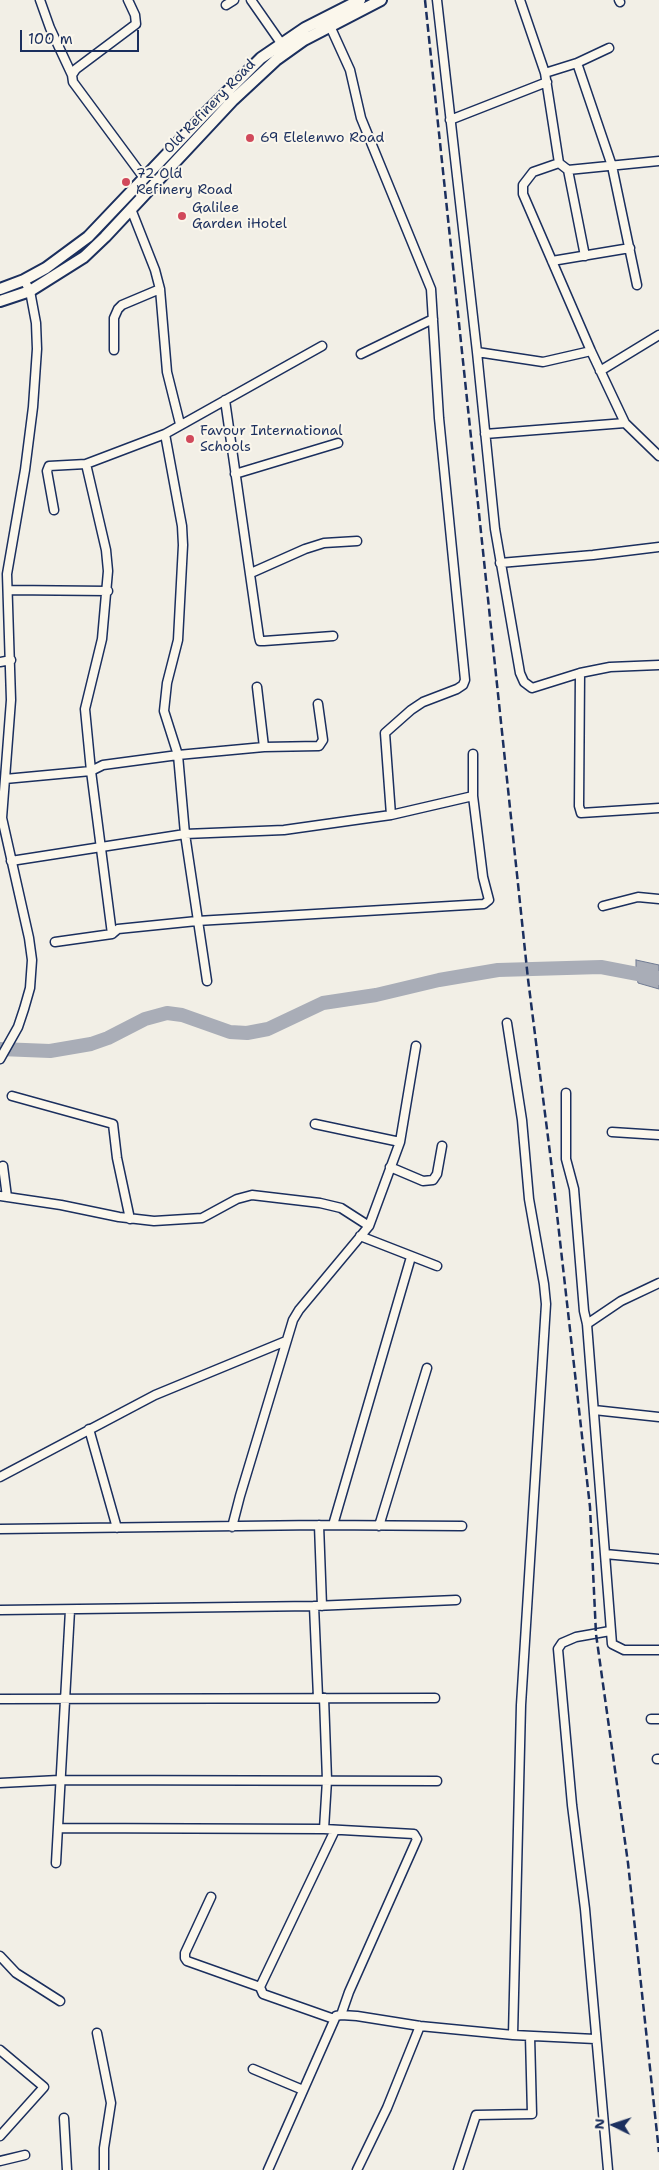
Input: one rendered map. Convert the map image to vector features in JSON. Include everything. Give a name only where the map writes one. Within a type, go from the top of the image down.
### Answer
[{"type":"main road","name":"Old Refinery Road","points":[[0,288],[24,280],[67,254],[88,238],[242,77],[281,43],[305,28],[360,0]]},
{"type":"main road","name":"Old Refinery Road","points":[[0,301],[30,291],[84,257],[263,71],[304,40],[381,0]]},
{"type":"street","points":[[40,0],[76,88],[144,178]]},
{"type":"street","points":[[72,75],[76,69],[136,24],[135,15],[128,0]]},
{"type":"street","points":[[226,5],[234,0]]},
{"type":"street","points":[[251,0],[281,43]]},
{"type":"street","points":[[437,0],[478,352],[485,434],[500,563],[520,674],[524,682],[532,688],[580,673],[610,667],[659,664]]},
{"type":"street","points":[[520,0],[545,73],[559,163],[568,170],[585,256]]},
{"type":"street","points":[[330,26],[350,70],[361,118],[431,289],[439,418],[465,680],[458,689],[423,702],[385,733],[391,815]]},
{"type":"street","points":[[545,73],[577,63],[609,48]]},
{"type":"street","points":[[577,63],[612,166],[637,286]]},
{"type":"street","points":[[450,120],[547,82]]},
{"type":"street","points":[[568,170],[659,161]]},
{"type":"street","points":[[559,163],[533,172],[523,185],[523,194],[591,351],[625,423],[659,456]]},
{"type":"street","points":[[131,209],[155,270],[160,289],[167,372],[180,424]]},
{"type":"street","points":[[552,260],[630,248]]},
{"type":"street","points":[[0,1059],[18,1027],[30,988],[32,960],[29,938],[1,818],[5,779],[4,739],[11,660],[8,590],[4,575],[26,470],[37,349],[36,323],[30,291],[24,280]]},
{"type":"street","points":[[114,350],[114,318],[118,309],[122,305],[160,289]]},
{"type":"street","points":[[360,354],[433,319]]},
{"type":"street","points":[[600,370],[659,335]]},
{"type":"street","points":[[54,510],[49,466],[86,464],[165,434],[322,346]]},
{"type":"street","points":[[478,352],[543,362],[591,351]]},
{"type":"street","points":[[225,400],[260,641],[333,636]]},
{"type":"street","points":[[485,434],[625,423]]},
{"type":"street","points":[[165,434],[182,526],[183,544],[178,640],[165,696],[166,717],[178,755],[185,834],[206,981]]},
{"type":"street","points":[[235,474],[338,443]]},
{"type":"street","points":[[86,464],[106,550],[108,591],[98,661],[84,709],[112,934]]},
{"type":"street","points":[[250,573],[305,549],[324,543],[357,541]]},
{"type":"street","points":[[500,563],[593,555],[659,546]]},
{"type":"street","points":[[8,590],[108,591]]},
{"type":"street","points":[[0,662],[11,660]]},
{"type":"street","points":[[580,673],[579,810],[581,813],[659,808]]},
{"type":"street","points":[[257,687],[264,747]]},
{"type":"street","points":[[5,779],[91,771],[103,765],[178,755],[264,747],[322,745],[318,704]]},
{"type":"street","points":[[55,942],[112,934],[118,929],[197,921],[484,904],[489,900],[483,878],[472,796],[473,754]]},
{"type":"street","points":[[11,861],[185,834],[284,830],[391,815],[472,796]]},
{"type":"street","points":[[603,906],[638,897],[659,899]]},
{"type":"street","points":[[507,1023],[522,1120],[530,1199],[546,1304],[522,1705],[514,2035]]},
{"type":"street","points":[[232,1527],[286,1341],[299,1310],[369,1226],[400,1142],[416,1046]]},
{"type":"street","points":[[566,1093],[566,1158],[574,1189],[584,1311],[587,1324],[612,1644],[619,1649],[659,1650]]},
{"type":"street","points":[[12,1096],[114,1124],[117,1158],[130,1219]]},
{"type":"street","points":[[315,1124],[400,1142]]},
{"type":"street","points":[[612,1132],[659,1135]]},
{"type":"street","points":[[390,1167],[423,1182],[433,1180],[438,1174],[442,1146]]},
{"type":"street","points":[[3,1166],[4,1197],[130,1219],[154,1221],[202,1218],[246,1195],[252,1195],[320,1203],[342,1208],[369,1226]]},
{"type":"street","points":[[360,1236],[436,1266]]},
{"type":"street","points":[[333,1525],[411,1257]]},
{"type":"street","points":[[587,1324],[621,1301],[659,1283]]},
{"type":"street","points":[[0,1477],[155,1395],[286,1341]]},
{"type":"street","points":[[379,1526],[427,1368]]},
{"type":"street","points":[[594,1410],[659,1418]]},
{"type":"street","points":[[89,1429],[117,1528]]},
{"type":"street","points":[[319,1525],[318,1606],[321,1697],[327,1780],[324,1829]]},
{"type":"street","points":[[0,1529],[319,1525],[462,1526]]},
{"type":"street","points":[[606,1554],[659,1560]]},
{"type":"street","points":[[0,1610],[318,1606],[456,1600]]},
{"type":"street","points":[[56,1863],[59,1828],[59,1780],[70,1610]]},
{"type":"street","points":[[608,2170],[585,1909],[571,1796],[558,1649],[562,1643],[576,1637],[610,1631]]},
{"type":"street","points":[[0,1699],[435,1698]]},
{"type":"street","points":[[0,1783],[59,1780],[436,1781]]},
{"type":"street","points":[[59,1828],[324,1829],[414,1834],[417,1839],[349,1992],[342,2015]]},
{"type":"street","points":[[260,1987],[335,1830]]},
{"type":"street","points":[[211,1897],[185,1953],[184,1958],[187,1961],[260,1987],[264,1994],[334,2019]]},
{"type":"street","points":[[0,1956],[16,1973],[60,2001]]},
{"type":"street","points":[[268,2170],[334,2019],[342,2015],[420,2026],[514,2035],[595,2039]]},
{"type":"street","points":[[357,2170],[386,2108],[420,2026]]},
{"type":"street","points":[[97,2033],[111,2103],[104,2148],[104,2170]]},
{"type":"street","points":[[458,2170],[476,2114],[532,2114],[530,2036]]},
{"type":"street","points":[[0,2050],[44,2087],[0,2136]]},
{"type":"street","points":[[253,2069],[303,2090]]},
{"type":"street","points":[[64,2118],[67,2170]]},
{"type":"street","points":[[0,2161],[25,2155]]},
{"type":"shaded area","points":[[636,960],[659,965],[659,989],[638,983]]},
{"type":"waterway","points":[[0,1049],[50,1051],[91,1044],[108,1038],[145,1019],[167,1013],[182,1015],[230,1032],[247,1033],[268,1029],[323,1003],[376,995],[439,980],[498,970],[601,967],[659,978]]},
{"type":"railway","points":[[425,0],[528,979],[551,1161],[590,1507],[596,1634],[628,1863],[659,2152]]},
{"type":"place","name":"69 Elelenwo Road","points":[[250,138]]},
{"type":"place","name":"72 Old Refinery Road","points":[[126,182]]},
{"type":"place","name":"Galilee Garden iHotel","points":[[182,216]]},
{"type":"place","name":"Favour International Schools","points":[[190,439]]}]
